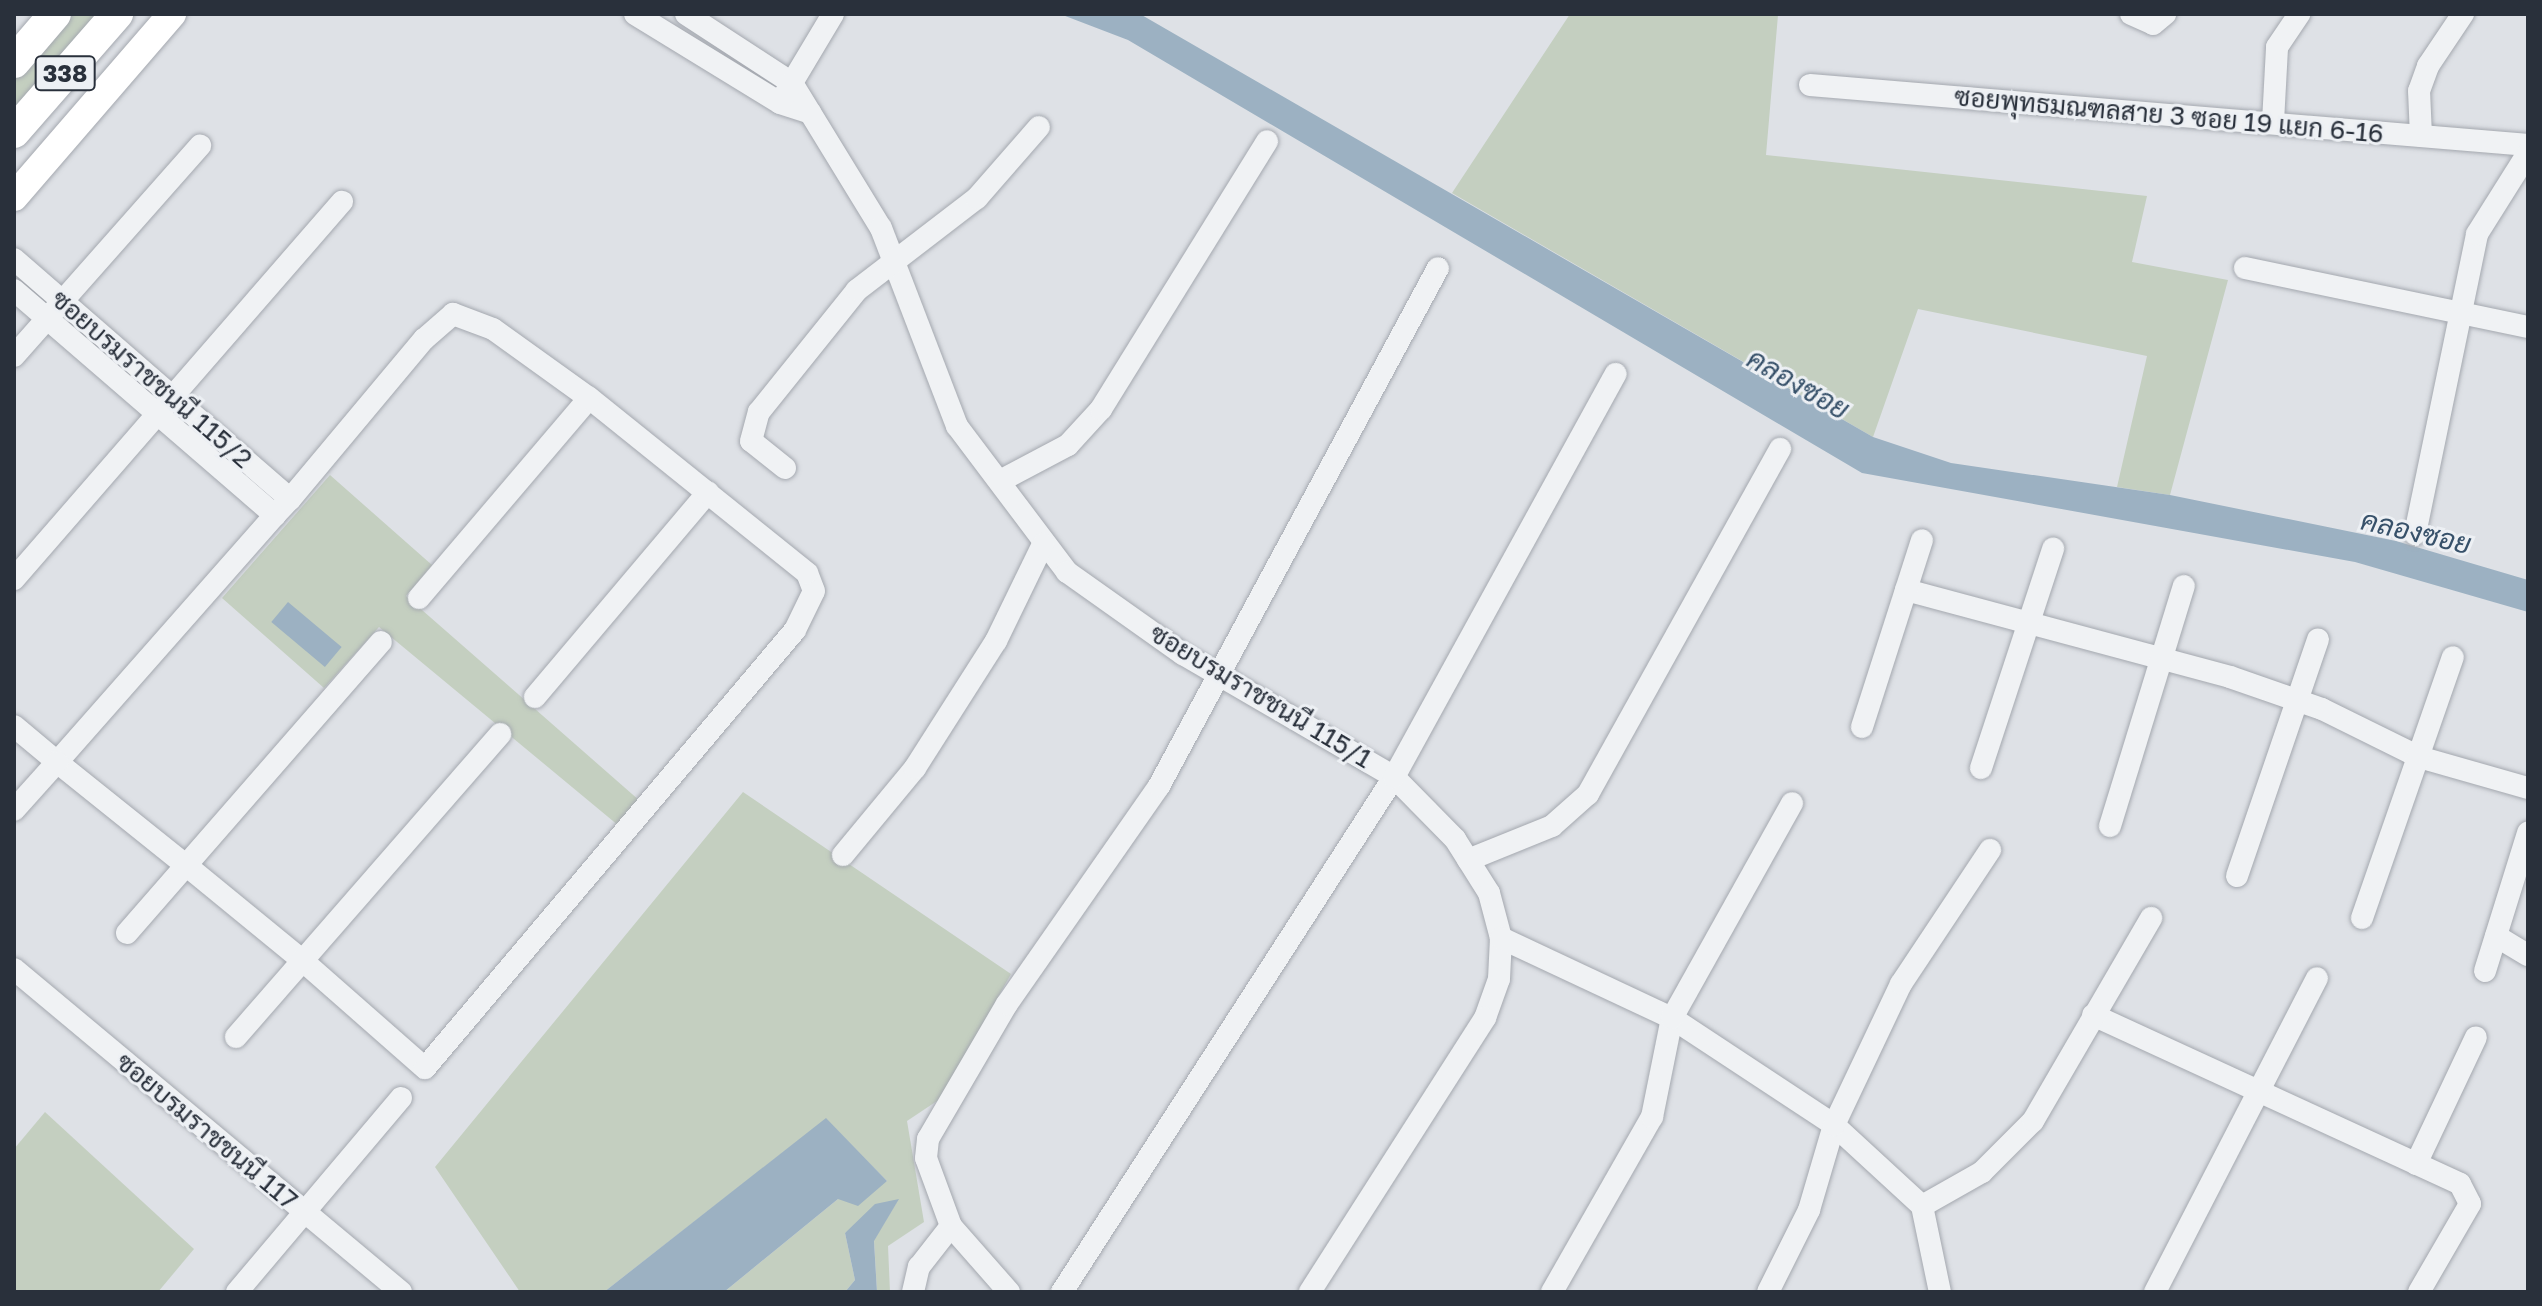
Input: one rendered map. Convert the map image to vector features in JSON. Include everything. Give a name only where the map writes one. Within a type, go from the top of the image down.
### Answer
[{"type":"highway","name":"338","points":[[14,62],[55,14]]},
{"type":"highway","name":"338","points":[[14,132],[117,14]]},
{"type":"main road","name":"338","points":[[14,197],[172,14]]},
{"type":"street","points":[[635,14],[780,103],[810,113]]},
{"type":"street","points":[[780,103],[833,14]]},
{"type":"street","points":[[2131,14],[2159,19]]},
{"type":"street","points":[[2273,122],[2277,47],[2299,14]]},
{"type":"street","points":[[2421,136],[2419,91],[2428,66],[2463,14]]},
{"type":"street","points":[[679,41],[689,16]]},
{"type":"street","name":"ซอยบรมราชชนนี 115/1","points":[[689,16],[792,83],[893,262],[957,426],[1067,572],[1217,674],[1394,777],[1468,860],[1489,893],[1501,938],[1499,979],[1485,1018],[1310,1292]]},
{"type":"street","name":"ซอยพุทธมณฑลสาย 3 ซอย 19 แยก 6-16","points":[[1810,85],[2528,145]]},
{"type":"street","points":[[785,468],[751,441],[759,412],[857,290],[977,198],[1039,127]]},
{"type":"street","points":[[1000,481],[1068,445],[1101,409],[1267,141]]},
{"type":"street","points":[[14,356],[200,146]]},
{"type":"street","points":[[2415,534],[2477,234],[2528,153]]},
{"type":"street","points":[[14,579],[342,202]]},
{"type":"street","name":"ซอยบรมราชชนนี 115/2","points":[[14,259],[171,396],[282,507]]},
{"type":"street","points":[[1009,1292],[951,1226],[926,1158],[928,1139],[1007,1004],[1159,786],[1438,268]]},
{"type":"street","points":[[2245,268],[2528,327]]},
{"type":"street","name":"ซอยบรมราชชนนี 115/2","points":[[14,290],[155,414],[282,507]]},
{"type":"street","points":[[14,726],[57,762],[303,961],[425,1068],[811,607],[807,573],[589,398],[471,316],[453,314],[57,762],[14,810]]},
{"type":"street","points":[[1062,1292],[1394,777],[1616,374]]},
{"type":"street","points":[[419,598],[589,398]]},
{"type":"street","points":[[1468,860],[1552,826],[1588,794],[1780,449]]},
{"type":"street","points":[[535,697],[708,492]]},
{"type":"street","points":[[1862,727],[1922,540]]},
{"type":"street","points":[[843,855],[915,768],[963,692],[1043,544]]},
{"type":"street","points":[[1981,768],[2053,549]]},
{"type":"street","points":[[2110,826],[2184,586]]},
{"type":"street","points":[[1906,590],[2161,659],[2297,701],[2419,757],[2528,788]]},
{"type":"street","points":[[2237,876],[2318,639]]},
{"type":"street","points":[[127,933],[381,642]]},
{"type":"street","points":[[2362,918],[2453,657]]},
{"type":"street","points":[[236,1037],[500,734]]},
{"type":"street","points":[[1552,1292],[1652,1117],[1672,1018],[1792,803]]},
{"type":"street","points":[[2485,971],[2528,833]]},
{"type":"street","points":[[1768,1292],[1809,1210],[1834,1125],[1901,984],[1990,850]]},
{"type":"street","points":[[1922,1206],[1982,1172],[2033,1121],[2151,918]]},
{"type":"street","points":[[2496,936],[2528,955]]},
{"type":"street","points":[[1501,938],[1672,1018],[1834,1125],[1922,1206],[1940,1292]]},
{"type":"street","name":"ซอยบรมราชชนนี 117","points":[[14,969],[401,1292]]},
{"type":"street","points":[[2155,1292],[2317,978]]},
{"type":"street","points":[[2093,1015],[2260,1089],[2460,1184],[2470,1204],[2419,1292]]},
{"type":"street","points":[[2416,1164],[2476,1037]]},
{"type":"street","points":[[237,1292],[401,1098]]},
{"type":"street","points":[[913,1292],[919,1267],[951,1226]]},
{"type":"green space","points":[[71,14],[104,14],[14,118],[14,80]]},
{"type":"green space","points":[[1570,14],[1778,15],[1766,155],[2147,196],[2132,262],[2228,280],[2170,495],[2117,487],[2147,356],[1918,309],[1873,437],[1452,193]]},
{"type":"green space","points":[[330,475],[432,565],[406,596],[640,801],[619,826],[379,627],[324,688],[222,598]]},
{"type":"green space","points":[[743,792],[1011,974],[940,1099],[907,1121],[924,1222],[888,1246],[890,1292],[877,1292],[874,1240],[898,1200],[845,1233],[855,1280],[845,1292],[724,1292],[838,1199],[887,1181],[826,1119],[604,1292],[520,1292],[435,1167]]},
{"type":"green space","points":[[45,1112],[194,1249],[158,1292],[14,1292],[14,1149]]},
{"type":"water","points":[[1060,14],[1140,14],[1873,437],[1951,463],[2170,495],[2396,541],[2528,580],[2528,612],[2355,562],[1862,473],[1128,40]]},
{"type":"water","points":[[288,602],[342,647],[325,667],[271,622]]},
{"type":"water","points":[[826,1118],[887,1181],[858,1206],[838,1199],[724,1292],[604,1292]]},
{"type":"water","points":[[899,1199],[874,1241],[877,1292],[845,1292],[855,1280],[845,1233],[875,1204]]},
{"type":"water label","name":"คลองซอย","points":[[1798,384]]},
{"type":"water label","name":"คลองซอย","points":[[2416,532]]}]
